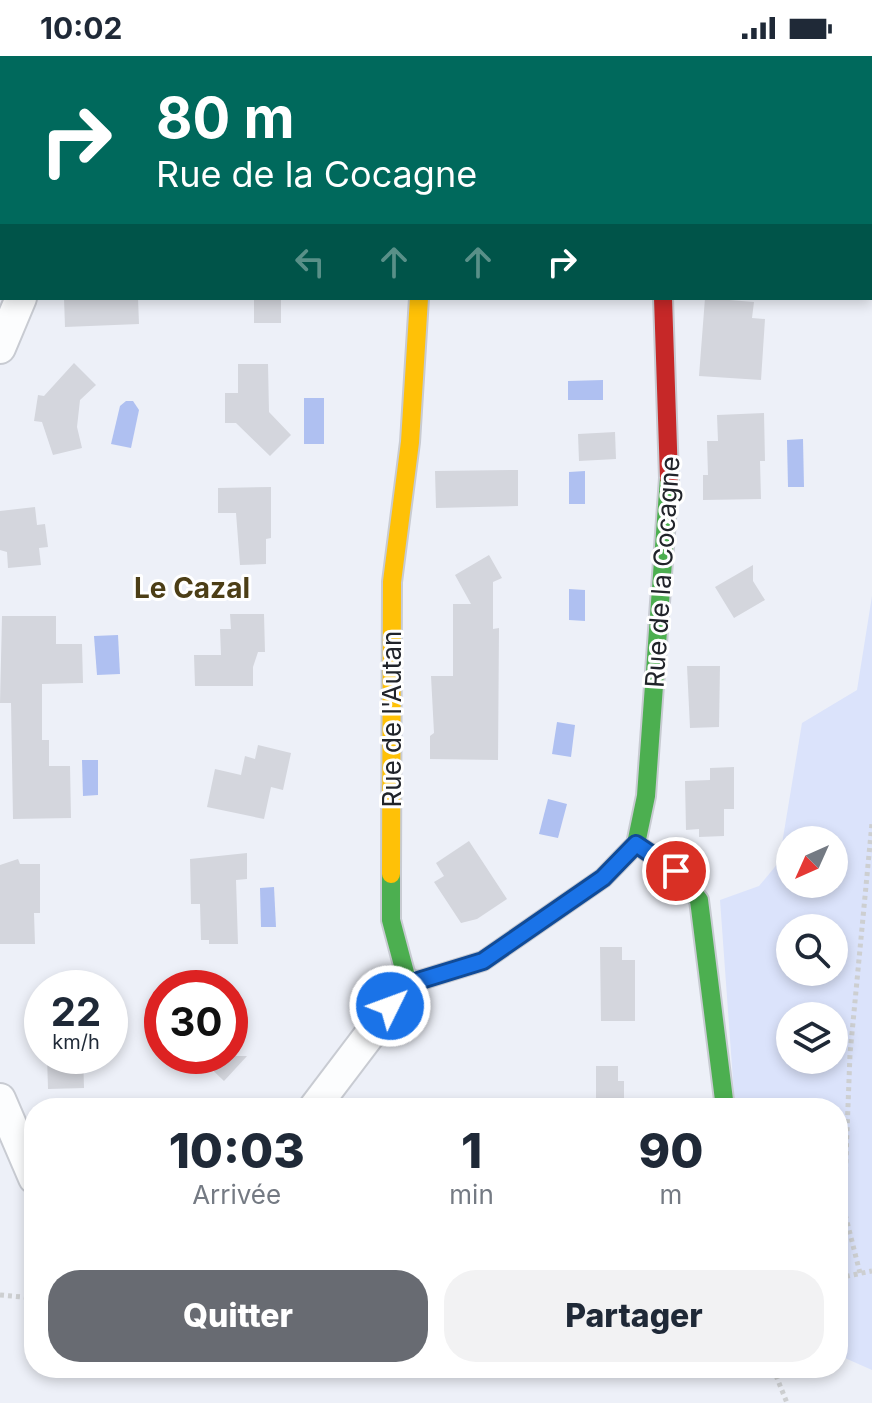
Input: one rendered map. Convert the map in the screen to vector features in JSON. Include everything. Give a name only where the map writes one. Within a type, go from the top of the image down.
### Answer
[{"type":"street","points":[[0,348],[20,300]]},
{"type":"street","name":"Rue de l'Autan","points":[[408,984],[391,920],[392,582],[410,442],[419,300]]},
{"type":"street","name":"Rue de la Cocagne","points":[[636,844],[646,796],[671,452],[663,300]]},
{"type":"street","points":[[322,1098],[408,984],[483,961],[603,878],[636,844],[676,871],[699,900],[724,1098]]},
{"type":"street","points":[[0,1099],[24,1155]]},
{"type":"path","points":[[848,1106],[850,1054],[872,823]]},
{"type":"path","points":[[848,1226],[860,1273]]},
{"type":"path","points":[[848,1276],[872,1271]]},
{"type":"path","points":[[0,1295],[24,1297]]},
{"type":"path","points":[[777,1378],[787,1403]]},
{"type":"shaded area","points":[[872,596],[872,1370],[848,1359],[848,1098],[734,1098],[720,900],[759,886],[776,866],[776,898],[848,898],[848,826],[785,826],[802,723],[857,690]]},
{"type":"water","points":[[603,380],[603,400],[568,400],[568,381]]},
{"type":"water","points":[[304,398],[324,398],[324,444],[304,444]]},
{"type":"water","points":[[126,401],[133,401],[139,410],[131,448],[111,444],[120,406]]},
{"type":"water","points":[[803,439],[804,487],[788,487],[787,440]]},
{"type":"water","points":[[585,471],[585,504],[569,504],[569,472]]},
{"type":"water","points":[[569,589],[585,590],[585,621],[569,620]]},
{"type":"water","points":[[118,635],[120,674],[97,675],[94,636]]},
{"type":"water","points":[[557,722],[575,725],[571,757],[552,754]]},
{"type":"water","points":[[82,760],[98,760],[98,795],[83,796]]},
{"type":"water","points":[[548,799],[567,804],[558,838],[539,834]]},
{"type":"water","points":[[274,887],[276,927],[261,927],[260,888]]},
{"type":"building","points":[[64,300],[138,300],[139,324],[65,327]]},
{"type":"building","points":[[254,300],[281,300],[281,323],[254,323]]},
{"type":"building","points":[[705,300],[754,302],[752,318],[765,319],[761,380],[699,376]]},
{"type":"building","points":[[74,363],[96,385],[80,400],[77,427],[82,448],[53,455],[42,422],[34,421],[38,395],[44,396]]},
{"type":"building","points":[[238,364],[268,364],[269,412],[291,435],[270,456],[236,423],[225,423],[225,393],[238,393]]},
{"type":"building","points":[[764,413],[765,461],[760,461],[761,499],[703,500],[703,475],[708,475],[707,441],[718,441],[717,415]]},
{"type":"building","points":[[615,432],[616,459],[579,461],[578,434]]},
{"type":"building","points":[[518,470],[518,506],[436,508],[435,471]]},
{"type":"building","points":[[271,487],[271,538],[266,539],[266,564],[240,565],[236,513],[218,513],[218,488]]},
{"type":"building","points":[[35,507],[37,525],[45,524],[48,547],[39,548],[41,565],[8,568],[7,552],[0,550],[0,511]]},
{"type":"building","points":[[489,555],[502,578],[493,582],[493,629],[499,628],[498,760],[430,759],[430,736],[434,733],[431,676],[453,676],[453,604],[471,604],[455,575]]},
{"type":"building","points":[[753,565],[753,581],[765,600],[734,618],[715,587]]},
{"type":"building","points":[[230,614],[264,614],[265,652],[258,652],[253,667],[253,686],[195,686],[194,655],[221,655],[220,629],[231,629]]},
{"type":"building","points":[[2,616],[56,616],[56,644],[82,644],[83,683],[42,684],[42,740],[49,740],[49,766],[70,766],[71,818],[13,819],[11,703],[0,703]]},
{"type":"building","points":[[687,666],[720,666],[719,727],[690,728]]},
{"type":"building","points":[[258,745],[291,753],[283,790],[271,787],[264,819],[207,807],[215,769],[241,775],[245,756],[255,759]]},
{"type":"building","points":[[734,767],[734,809],[724,809],[724,836],[699,837],[699,829],[686,830],[685,781],[710,780],[710,768]]},
{"type":"building","points":[[469,841],[507,899],[477,919],[461,923],[434,882],[444,876],[436,863]]},
{"type":"building","points":[[247,853],[247,879],[236,880],[238,944],[209,944],[209,940],[201,940],[200,904],[191,904],[190,859]]},
{"type":"building","points":[[18,859],[20,864],[40,864],[40,913],[34,913],[35,944],[0,944],[0,865]]},
{"type":"building","points":[[600,947],[622,947],[622,960],[635,960],[635,1021],[601,1021]]},
{"type":"building","points":[[596,1066],[618,1066],[618,1081],[624,1081],[624,1098],[596,1098]]},
{"type":"building","points":[[48,1074],[84,1074],[84,1088],[48,1089]]},
{"type":"building","points":[[217,1074],[230,1074],[224,1081]]},
{"type":"traffic: fast","points":[[391,874],[391,920],[408,984],[483,961],[603,878],[636,844],[646,796],[669,478]]},
{"type":"traffic: fast","points":[[636,844],[676,871],[699,900],[724,1098]]},
{"type":"traffic: slow","points":[[391,874],[392,582],[410,442],[419,300]]},
{"type":"traffic: jam","points":[[663,300],[669,478]]},
{"type":"district","name":"Le Cazal","points":[[192,588]]},
{"type":"route","points":[[390,1006],[408,984],[483,961],[603,878],[636,844],[676,871]]}]
